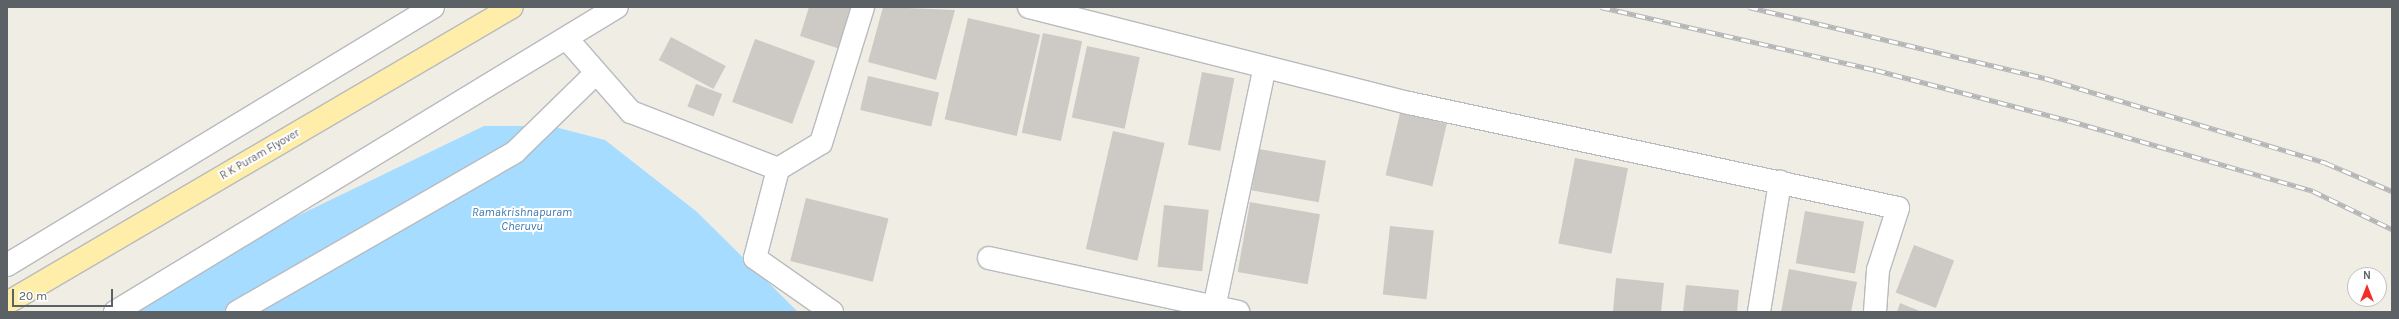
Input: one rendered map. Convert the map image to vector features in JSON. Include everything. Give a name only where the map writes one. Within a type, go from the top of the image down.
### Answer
[{"type":"main road","name":"R K Puram Flyover","points":[[7,303],[512,7]]},
{"type":"street","points":[[115,312],[567,39],[617,7]]},
{"type":"street","points":[[832,312],[755,258],[778,169],[821,143],[863,7]]},
{"type":"street","points":[[1029,7],[1265,68],[1409,103],[1898,208],[1878,270],[1875,312]]},
{"type":"street","points":[[7,265],[423,9]]},
{"type":"street","points":[[567,39],[631,112],[778,169]]},
{"type":"street","points":[[1214,308],[1265,68]]},
{"type":"street","points":[[238,312],[514,152],[596,72]]},
{"type":"street","points":[[1759,312],[1780,182]]},
{"type":"street","points":[[989,258],[1238,312]]},
{"type":"water","name":"Ramakrishnapuram Cheruvu","points":[[484,126],[551,126],[605,140],[697,212],[798,312],[134,312],[293,218]]},
{"type":"building","points":[[809,7],[854,7],[840,49],[800,36]]},
{"type":"building","points":[[883,7],[955,10],[936,80],[868,62]]},
{"type":"building","points":[[968,18],[1040,35],[1017,136],[945,119]]},
{"type":"building","points":[[1043,33],[1082,41],[1061,141],[1022,133]]},
{"type":"building","points":[[671,37],[726,66],[714,89],[659,60]]},
{"type":"building","points":[[755,39],[815,61],[792,124],[732,102]]},
{"type":"building","points":[[1087,46],[1140,57],[1125,129],[1072,117]]},
{"type":"building","points":[[1202,72],[1234,78],[1220,151],[1188,145]]},
{"type":"building","points":[[868,76],[939,92],[931,127],[860,110]]},
{"type":"building","points":[[696,84],[722,94],[714,116],[687,106]]},
{"type":"building","points":[[1400,113],[1447,124],[1432,186],[1386,175]]},
{"type":"building","points":[[1113,131],[1165,143],[1137,261],[1086,249]]},
{"type":"building","points":[[1259,149],[1326,161],[1319,202],[1252,190]]},
{"type":"building","points":[[1575,158],[1628,168],[1611,254],[1558,243]]},
{"type":"building","points":[[806,198],[888,219],[873,282],[790,261]]},
{"type":"building","points":[[1250,202],[1320,214],[1308,284],[1238,272]]},
{"type":"building","points":[[1164,205],[1209,210],[1202,271],[1158,267]]},
{"type":"building","points":[[1805,211],[1864,221],[1855,274],[1796,263]]},
{"type":"building","points":[[1390,226],[1434,231],[1427,299],[1383,295]]},
{"type":"building","points":[[1914,245],[1954,260],[1936,308],[1896,293]]},
{"type":"building","points":[[1789,269],[1857,282],[1851,312],[1781,312]]},
{"type":"building","points":[[1616,278],[1664,283],[1661,312],[1613,312]]},
{"type":"building","points":[[1686,285],[1739,290],[1737,312],[1683,312]]},
{"type":"building","points":[[1900,303],[1922,312],[1897,312]]},
{"type":"railway","points":[[1601,7],[1876,70],[2071,121],[2313,191],[2392,229]]},
{"type":"railway","points":[[1749,7],[2045,78],[2326,163],[2392,191]]}]
